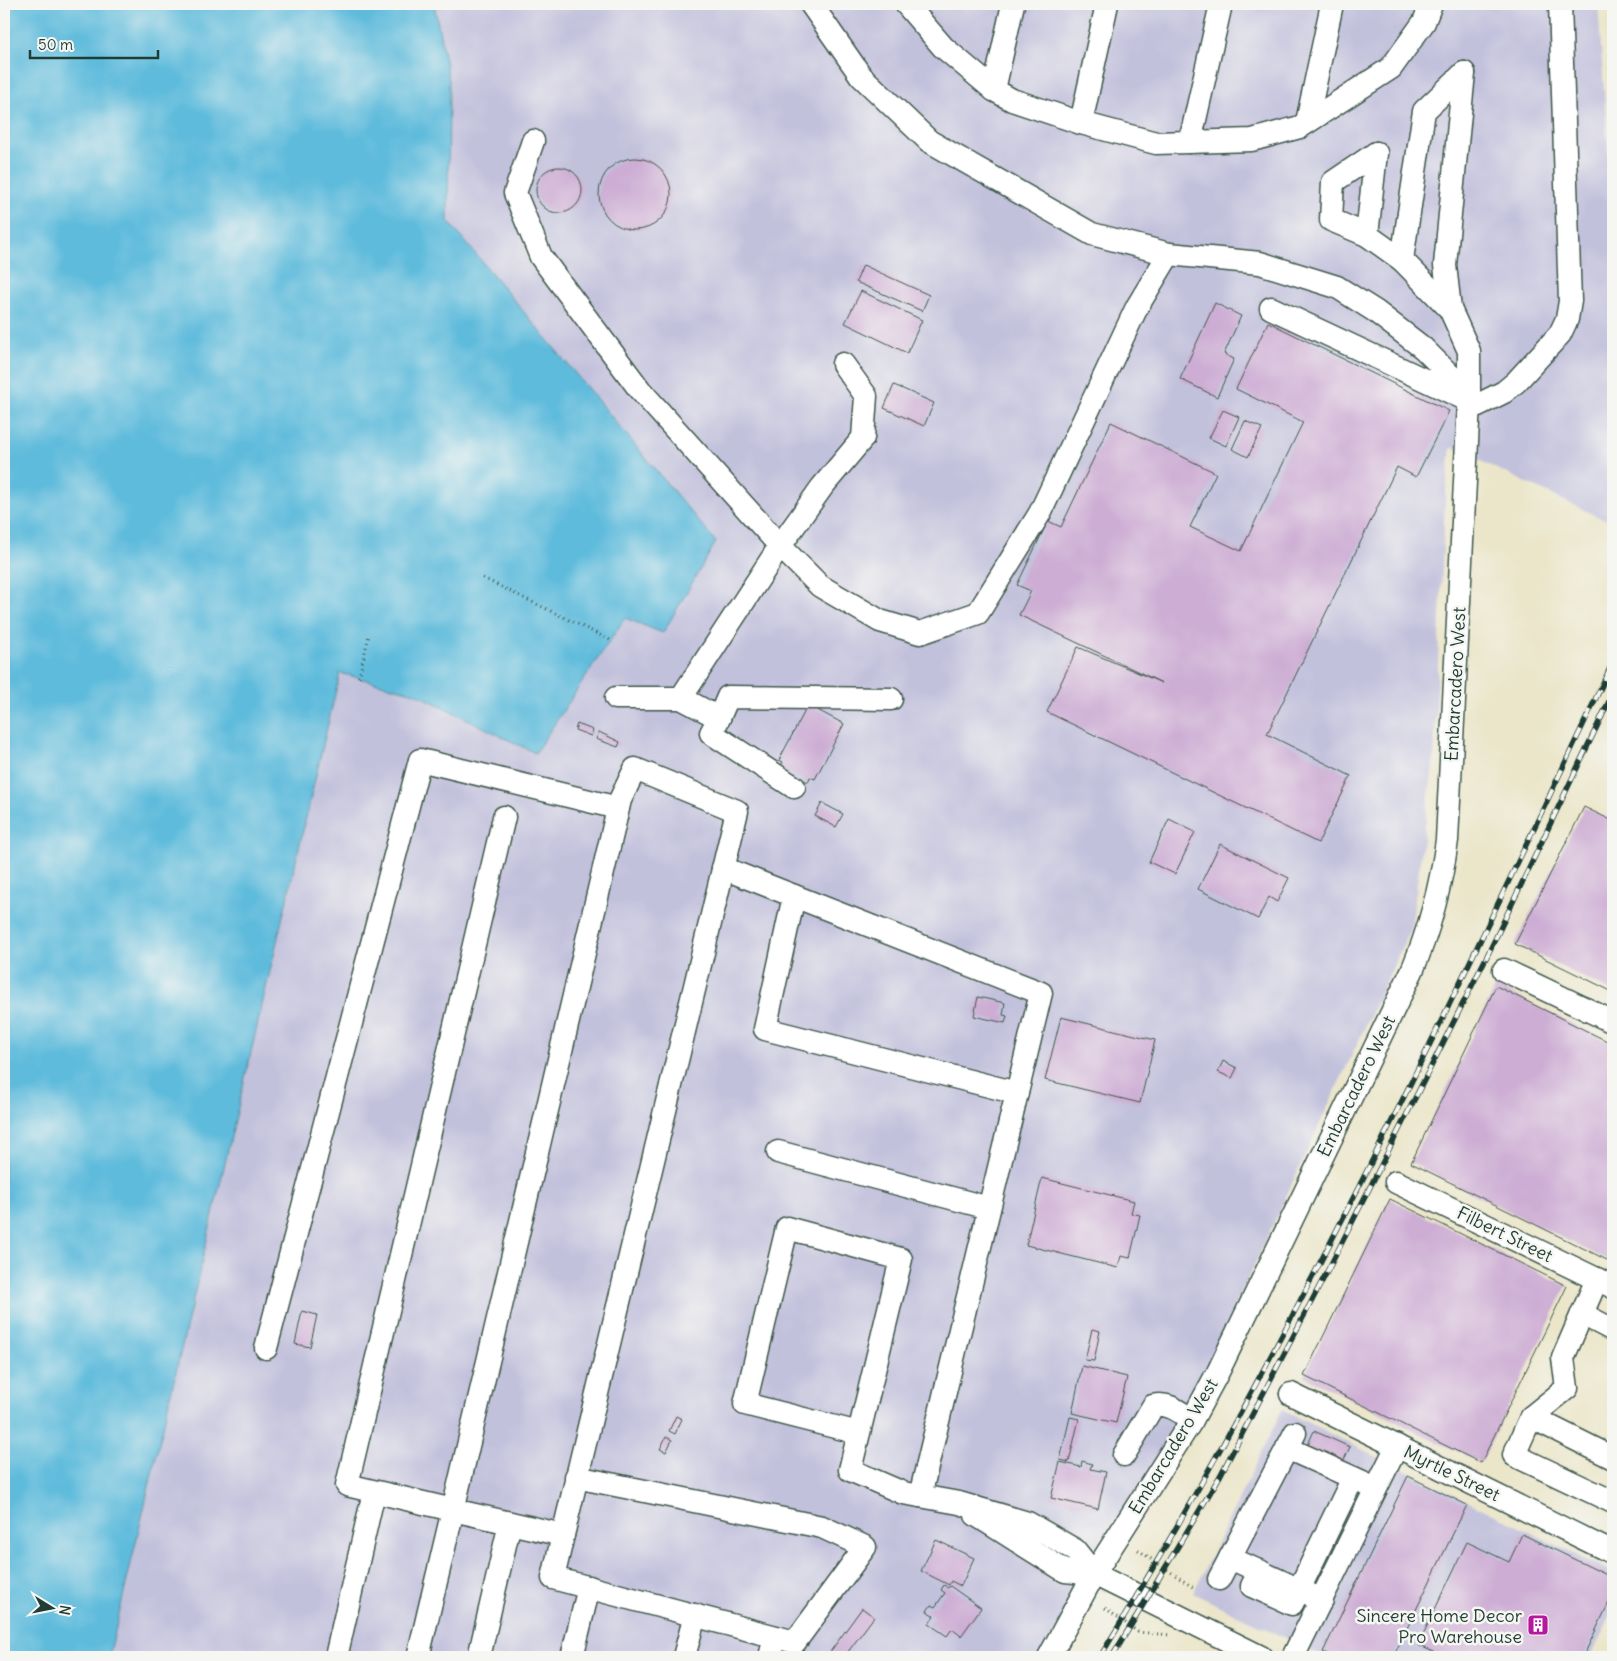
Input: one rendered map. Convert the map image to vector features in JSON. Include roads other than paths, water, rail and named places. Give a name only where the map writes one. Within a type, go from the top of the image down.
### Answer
[{"type":"street","points":[[811,4],[861,76],[929,141],[1092,234],[1169,254],[1260,263],[1337,287],[1376,310],[1423,348],[1468,397],[1478,405],[1504,392],[1516,382],[1560,334],[1567,319],[1570,301],[1560,4]]},
{"type":"street","points":[[906,4],[943,47],[994,90],[1012,100],[1081,123],[1156,143],[1252,140],[1300,127],[1391,68],[1424,22],[1431,4]]},
{"type":"street","points":[[994,90],[1013,4]]},
{"type":"street","points":[[1081,123],[1106,4]]},
{"type":"street","points":[[1190,142],[1221,4]]},
{"type":"street","points":[[1308,122],[1332,4]]},
{"type":"street","points":[[1402,260],[1424,111],[1464,73],[1445,265],[1450,309],[1469,351],[1468,397]]},
{"type":"street","points":[[533,141],[515,192],[542,257],[640,390],[780,546],[820,586],[880,621],[920,633],[978,613],[1040,513],[1137,306],[1169,254]]},
{"type":"street","points":[[1367,235],[1402,260],[1450,309]]},
{"type":"street","points":[[1270,308],[1468,397]]},
{"type":"street","points":[[681,698],[780,546],[822,487],[862,438],[866,396],[843,364]]},
{"type":"street","name":"Embarcadero West","points":[[1049,1657],[1094,1574],[1192,1420],[1218,1372],[1412,971],[1434,909],[1442,878],[1447,840],[1467,455],[1468,397]]},
{"type":"street","points":[[794,787],[711,734],[728,697],[891,699]]},
{"type":"street","points":[[616,698],[681,698],[719,718]]},
{"type":"street","points":[[266,1348],[420,760],[618,808]]},
{"type":"street","points":[[418,1657],[618,808],[635,769],[737,811],[576,1477],[553,1578],[695,1615],[772,1647],[795,1642],[865,1547],[822,1527],[576,1477]]},
{"type":"street","points":[[504,817],[347,1485],[563,1535]]},
{"type":"street","points":[[723,868],[1041,994],[920,1496]]},
{"type":"street","points":[[794,896],[764,1029],[1017,1093]]},
{"type":"street","points":[[1504,970],[1613,1022]]},
{"type":"street","points":[[778,1152],[989,1208]]},
{"type":"street","name":"Filbert Street","points":[[1396,1182],[1605,1283]]},
{"type":"street","points":[[859,1433],[745,1404],[788,1228],[901,1259],[859,1433],[850,1470],[903,1494],[959,1503],[1028,1523],[1075,1550],[1094,1574],[1261,1657]]},
{"type":"street","points":[[1605,1283],[1582,1314],[1562,1358],[1567,1388],[1531,1417],[1514,1455],[1613,1502]]},
{"type":"street","points":[[1582,1314],[1613,1330]]},
{"type":"street","name":"Myrtle Street","points":[[1291,1394],[1613,1553]]},
{"type":"street","points":[[1124,1455],[1153,1406],[1163,1404],[1170,1406],[1192,1420]]},
{"type":"street","points":[[1531,1417],[1613,1458]]},
{"type":"street","points":[[1219,1579],[1291,1440],[1353,1478],[1376,1489]]},
{"type":"street","points":[[1294,1657],[1397,1446]]},
{"type":"street","points":[[1230,1558],[1260,1571],[1252,1586],[1292,1604],[1353,1478]]},
{"type":"street","points":[[336,1657],[374,1492]]},
{"type":"street","points":[[478,1657],[510,1523]]},
{"type":"street","points":[[572,1657],[589,1587]]},
{"type":"street","points":[[1299,1589],[1322,1600]]},
{"type":"street","points":[[684,1657],[695,1615]]},
{"type":"water","points":[[4,4],[434,4],[449,80],[448,221],[716,542],[663,633],[625,618],[535,753],[415,693],[340,673],[109,1657],[4,1657]]},
{"type":"railway","points":[[1100,1657],[1240,1414],[1305,1291],[1432,1041],[1613,662]]},
{"type":"railway","points":[[1112,1657],[1220,1476],[1329,1268],[1487,956],[1613,693]]},
{"type":"place","name":"Sincere Home Decor Pro Warehouse","points":[[1538,1625]]}]
